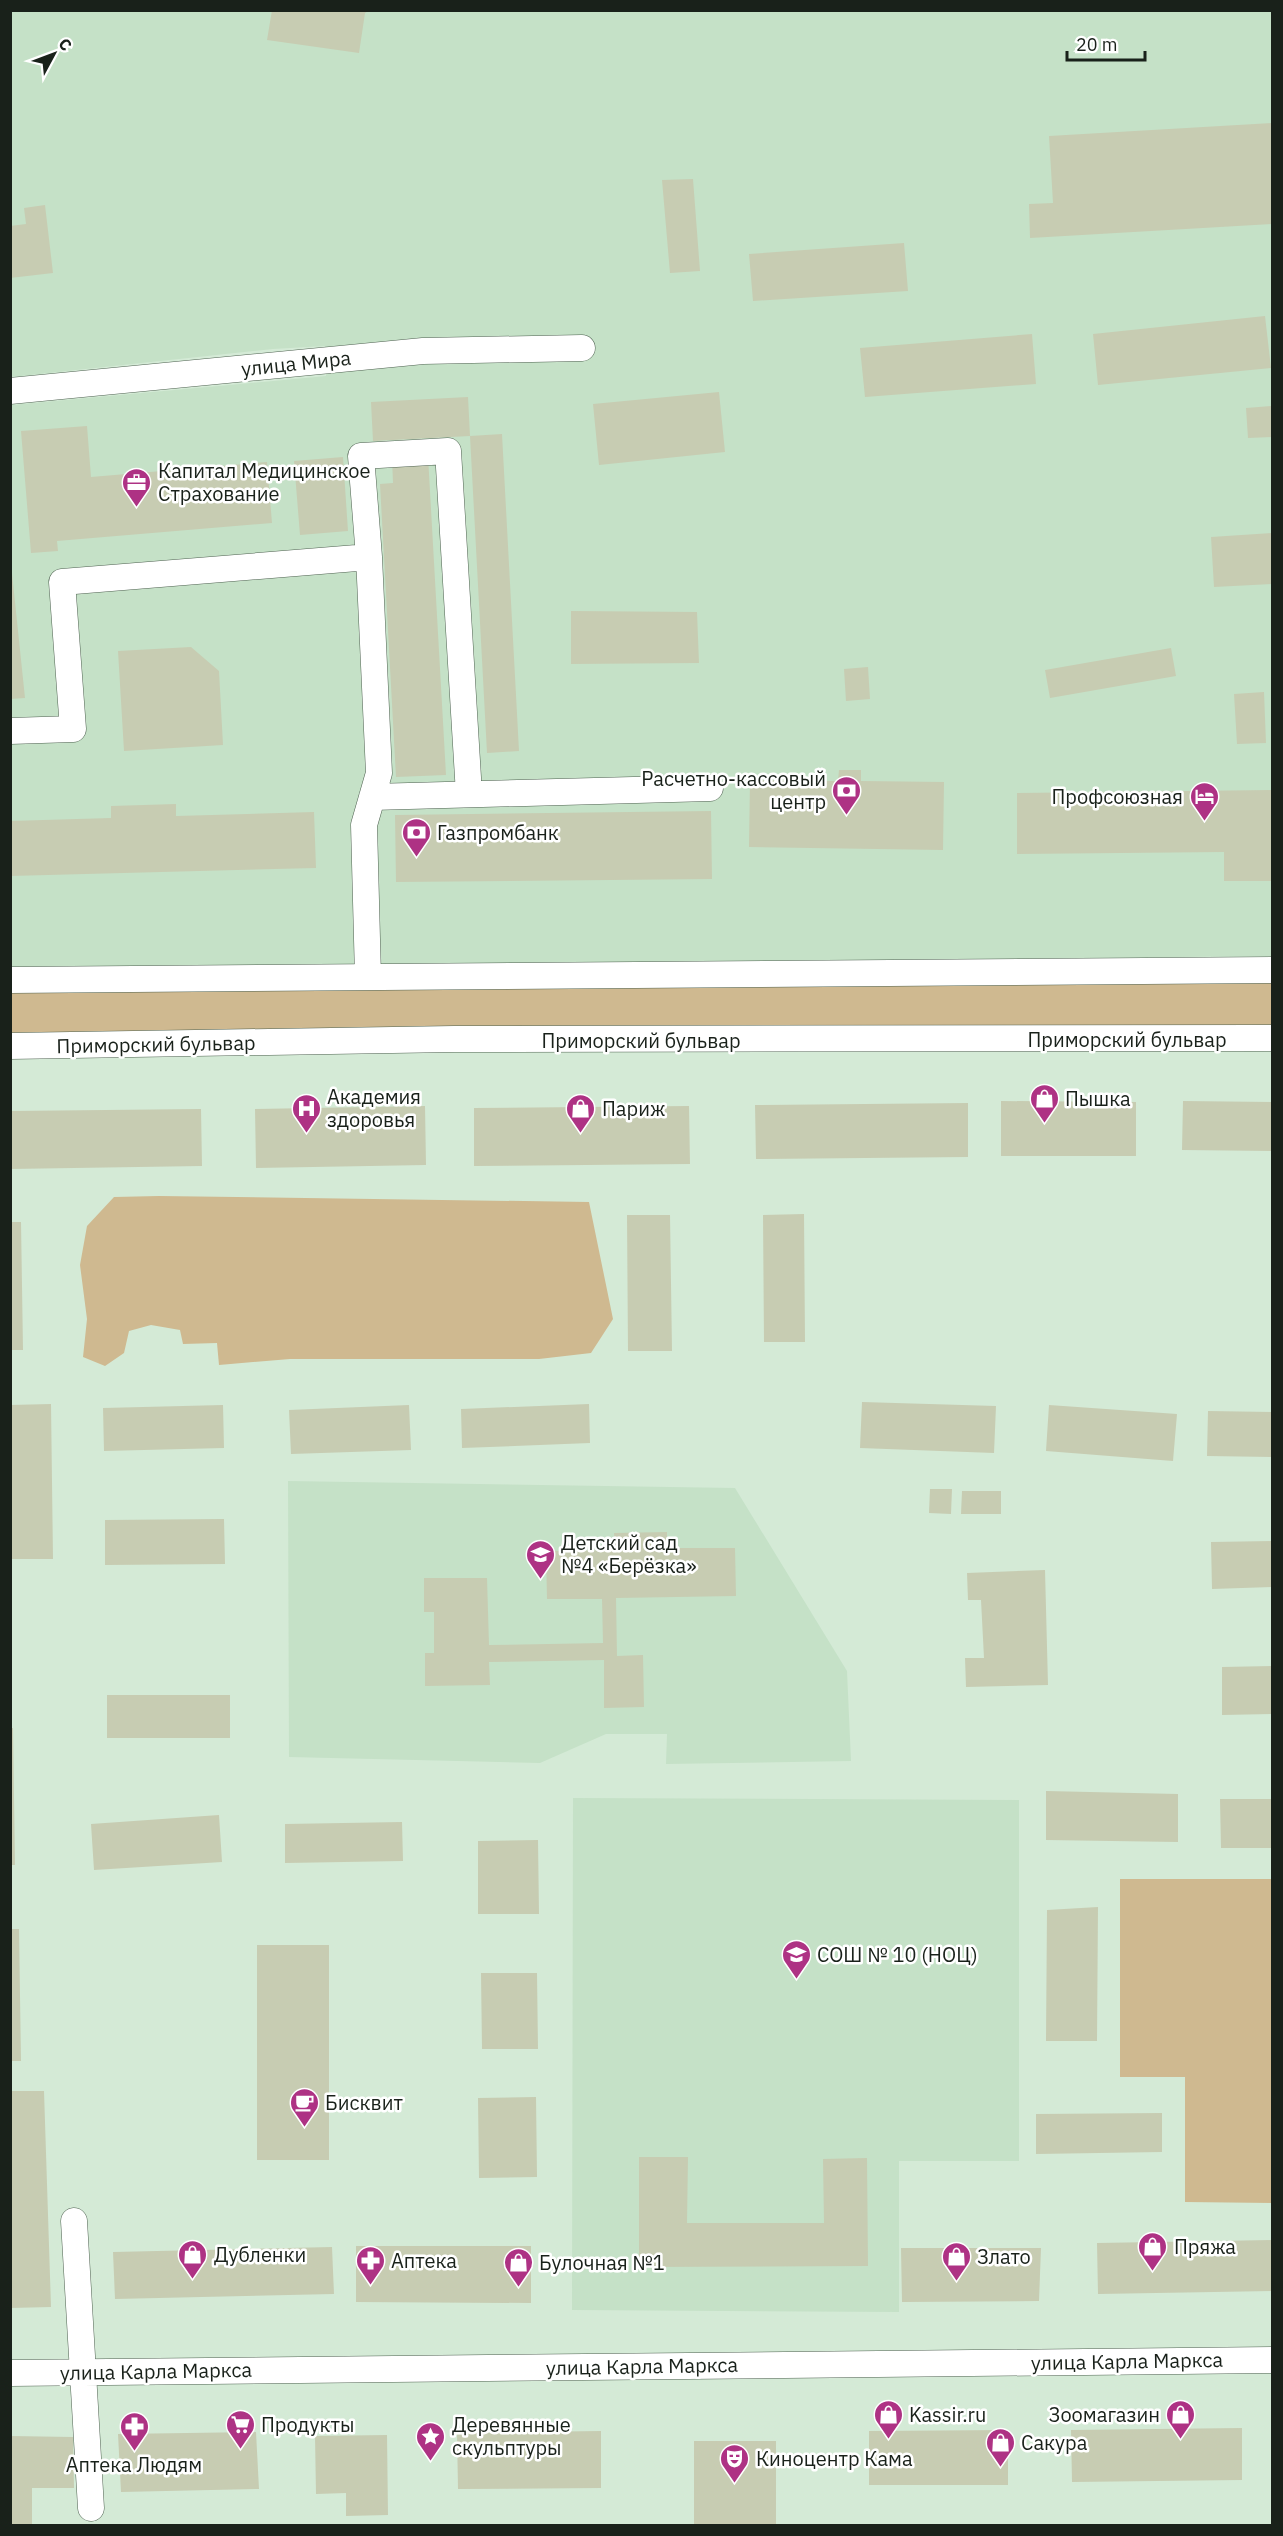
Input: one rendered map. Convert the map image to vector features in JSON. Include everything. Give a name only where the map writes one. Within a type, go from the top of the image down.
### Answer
[{"type":"street","name":"улица Мира","points":[[10,391],[423,351],[582,348]]},
{"type":"street","points":[[368,977],[364,825],[379,773],[369,557],[361,456],[448,451],[469,794]]},
{"type":"street","points":[[10,731],[73,729],[62,582],[369,557]]},
{"type":"street","points":[[372,797],[710,788]]},
{"type":"street","points":[[10,980],[1272,970]]},
{"type":"street","name":"Приморский бульвар","points":[[10,1046],[454,1039],[1272,1038]]},
{"type":"street","points":[[74,2221],[91,2508]]},
{"type":"street","name":"улица Карла Маркса","points":[[10,2373],[1272,2360]]},
{"type":"shaded area","points":[[10,11],[1272,11],[1272,956],[11,969],[11,405],[326,376],[325,346],[273,349],[11,377]]},
{"type":"shaded area","points":[[1272,970],[1272,1038],[11,1046],[10,980]]},
{"type":"shaded area","points":[[114,1197],[589,1202],[613,1319],[591,1353],[539,1359],[290,1359],[219,1365],[217,1343],[183,1344],[180,1330],[151,1325],[129,1331],[124,1353],[105,1366],[83,1357],[87,1319],[80,1265],[87,1226]]},
{"type":"shaded area","name":"Детский сад №4 «Берёзка»","points":[[288,1481],[735,1488],[847,1671],[851,1761],[666,1764],[667,1734],[606,1734],[540,1763],[289,1757]]},
{"type":"shaded area","name":"СОШ № 10 (НОЦ)","points":[[573,1798],[1019,1800],[1019,2161],[899,2161],[899,2312],[572,2310]]},
{"type":"shaded area","points":[[1120,1879],[1272,1879],[1272,2203],[1185,2202],[1185,2077],[1120,2077]]},
{"type":"building","points":[[272,10],[370,10],[365,13],[359,53],[267,40]]},
{"type":"building","points":[[1272,123],[1272,224],[1030,238],[1029,204],[1053,203],[1049,136]]},
{"type":"building","points":[[693,179],[700,271],[670,273],[662,180]]},
{"type":"building","points":[[45,205],[53,273],[10,278],[10,226],[26,224],[24,208]]},
{"type":"building","points":[[904,243],[908,291],[753,301],[749,254]]},
{"type":"building","points":[[1265,316],[1271,368],[1098,385],[1093,334]]},
{"type":"building","points":[[1032,334],[1036,384],[865,397],[860,348]]},
{"type":"building","points":[[719,392],[725,452],[599,465],[593,404]]},
{"type":"building","points":[[468,397],[470,436],[373,441],[371,402]]},
{"type":"building","points":[[1271,406],[1272,437],[1248,438],[1246,408]]},
{"type":"building","points":[[87,426],[91,477],[267,462],[272,523],[57,541],[58,551],[31,553],[21,431]]},
{"type":"building","points":[[502,434],[519,751],[487,753],[470,436]]},
{"type":"building","points":[[428,456],[446,775],[396,777],[380,484],[393,483],[392,458]]},
{"type":"building","points":[[343,457],[348,531],[300,535],[294,461]]},
{"type":"building","points":[[1272,533],[1272,584],[1214,587],[1211,537]]},
{"type":"building","points":[[10,554],[25,698],[10,699]]},
{"type":"building","points":[[571,611],[697,612],[699,663],[571,664]]},
{"type":"building","points":[[191,647],[219,671],[223,745],[124,751],[118,651]]},
{"type":"building","points":[[1171,648],[1176,676],[1050,698],[1045,670]]},
{"type":"building","points":[[868,667],[870,699],[846,701],[844,669]]},
{"type":"building","points":[[1264,692],[1266,743],[1237,744],[1234,694]]},
{"type":"building","name":"Расчетно-кассовый центр","points":[[839,770],[861,770],[861,781],[944,782],[943,850],[749,847],[750,780],[838,781]]},
{"type":"building","points":[[1272,790],[1272,881],[1224,881],[1224,852],[1017,854],[1017,793]]},
{"type":"building","points":[[176,804],[176,816],[314,812],[316,868],[10,876],[10,821],[111,818],[111,806]]},
{"type":"building","points":[[711,811],[712,879],[396,882],[395,815]]},
{"type":"building","points":[[1001,1101],[1136,1102],[1136,1156],[1001,1156]]},
{"type":"building","points":[[1183,1101],[1272,1102],[1272,1151],[1182,1150]]},
{"type":"building","points":[[968,1103],[968,1157],[756,1159],[755,1105]]},
{"type":"building","points":[[425,1106],[426,1165],[256,1168],[255,1109]]},
{"type":"building","points":[[689,1106],[690,1164],[474,1166],[474,1108]]},
{"type":"building","points":[[201,1109],[202,1166],[10,1169],[10,1111]]},
{"type":"building","points":[[804,1214],[805,1342],[764,1342],[763,1215]]},
{"type":"building","points":[[627,1215],[670,1215],[672,1351],[628,1351]]},
{"type":"building","points":[[10,1222],[21,1222],[23,1350],[10,1350]]},
{"type":"building","points":[[862,1402],[996,1406],[994,1453],[860,1448]]},
{"type":"building","points":[[51,1404],[53,1559],[10,1559],[10,1405]]},
{"type":"building","points":[[589,1404],[590,1443],[462,1448],[461,1409]]},
{"type":"building","points":[[223,1405],[224,1448],[104,1451],[103,1408]]},
{"type":"building","points":[[409,1405],[411,1450],[291,1454],[289,1410]]},
{"type":"building","points":[[1049,1405],[1177,1414],[1173,1461],[1046,1451]]},
{"type":"building","points":[[1208,1411],[1272,1412],[1272,1457],[1207,1456]]},
{"type":"building","points":[[930,1489],[952,1489],[951,1514],[929,1513]]},
{"type":"building","points":[[962,1491],[1001,1491],[1001,1514],[961,1514]]},
{"type":"building","points":[[224,1519],[225,1564],[105,1565],[105,1520]]},
{"type":"building","points":[[667,1532],[667,1548],[735,1548],[736,1596],[616,1598],[617,1656],[643,1655],[644,1707],[604,1708],[604,1660],[489,1662],[490,1685],[425,1686],[425,1653],[434,1653],[434,1612],[424,1612],[424,1578],[487,1578],[489,1645],[603,1643],[602,1599],[547,1599],[546,1551],[615,1550],[614,1533]]},
{"type":"building","points":[[1272,1541],[1272,1587],[1212,1589],[1211,1542]]},
{"type":"building","points":[[1045,1570],[1048,1685],[966,1687],[965,1658],[984,1658],[981,1600],[968,1600],[967,1573]]},
{"type":"building","points":[[1272,1666],[1272,1714],[1222,1715],[1222,1667]]},
{"type":"building","points":[[107,1695],[230,1695],[230,1738],[107,1738]]},
{"type":"building","points":[[10,1728],[13,1728],[15,1865],[10,1865]]},
{"type":"building","points":[[1046,1791],[1178,1794],[1178,1842],[1046,1840]]},
{"type":"building","points":[[1220,1799],[1272,1799],[1272,1848],[1221,1848]]},
{"type":"building","points":[[219,1815],[222,1862],[94,1870],[91,1824]]},
{"type":"building","points":[[402,1822],[403,1861],[285,1863],[285,1824]]},
{"type":"building","points":[[538,1840],[539,1914],[478,1914],[478,1841]]},
{"type":"building","points":[[1098,1907],[1097,2041],[1046,2041],[1047,1910]]},
{"type":"building","points":[[10,1929],[19,1929],[21,2061],[10,2061]]},
{"type":"building","points":[[257,1945],[329,1945],[329,2160],[257,2160]]},
{"type":"building","points":[[481,1973],[537,1973],[538,2049],[482,2049]]},
{"type":"building","points":[[10,2091],[44,2091],[51,2307],[10,2308]]},
{"type":"building","points":[[536,2097],[537,2177],[479,2178],[478,2098]]},
{"type":"building","points":[[1162,2113],[1162,2152],[1036,2154],[1036,2114]]},
{"type":"building","points":[[639,2157],[688,2157],[687,2223],[824,2223],[823,2159],[867,2158],[868,2266],[639,2267]]},
{"type":"building","points":[[1272,2240],[1272,2291],[1098,2294],[1097,2243]]},
{"type":"building","points":[[356,2246],[531,2246],[531,2303],[356,2302]]},
{"type":"building","points":[[332,2247],[334,2294],[115,2299],[113,2252]]},
{"type":"building","points":[[901,2248],[1041,2248],[1039,2301],[902,2302]]},
{"type":"building","points":[[1242,2428],[1242,2480],[1072,2482],[1071,2430]]},
{"type":"building","points":[[1008,2430],[1008,2485],[869,2485],[869,2431]]},
{"type":"building","points":[[601,2431],[601,2488],[458,2489],[457,2433]]},
{"type":"building","points":[[256,2432],[259,2489],[121,2492],[118,2434]]},
{"type":"building","points":[[387,2435],[388,2515],[346,2516],[346,2493],[316,2494],[315,2436]]},
{"type":"building","points":[[10,2436],[73,2437],[74,2488],[32,2488],[32,2526],[10,2526]]},
{"type":"building","name":"Киноцентр Кама","points":[[694,2441],[776,2441],[776,2526],[694,2526]]},
{"type":"place","name":"Капитал Медицинское Страхование","points":[[137,508]]},
{"type":"place","name":"Расчетно-кассовый центр","points":[[847,816]]},
{"type":"place","name":"Профсоюзная","points":[[1204,822]]},
{"type":"place","name":"Газпромбанк","points":[[416,858]]},
{"type":"place","name":"Пышка","points":[[1044,1124]]},
{"type":"place","name":"Академия здоровья","points":[[306,1134]]},
{"type":"place","name":"Париж","points":[[581,1134]]},
{"type":"place","name":"Детский сад №4 «Берёзка»","points":[[540,1580]]},
{"type":"place","name":"СОШ № 10 (НОЦ)","points":[[796,1980]]},
{"type":"place","name":"Бисквит","points":[[304,2128]]},
{"type":"place","name":"Пряжа","points":[[1153,2272]]},
{"type":"place","name":"Дубленки","points":[[193,2280]]},
{"type":"place","name":"Злато","points":[[956,2282]]},
{"type":"place","name":"Аптека","points":[[370,2286]]},
{"type":"place","name":"Булочная №1","points":[[518,2288]]},
{"type":"place","name":"Kassir.ru","points":[[888,2440]]},
{"type":"place","name":"Зоомагазин","points":[[1181,2440]]},
{"type":"place","name":"Продукты","points":[[240,2450]]},
{"type":"place","name":"Аптека Людям","points":[[134,2452]]},
{"type":"place","name":"Деревянные скульптуры","points":[[431,2462]]},
{"type":"place","name":"Сакура","points":[[1000,2468]]},
{"type":"place","name":"Киноцентр Кама","points":[[735,2484]]}]
